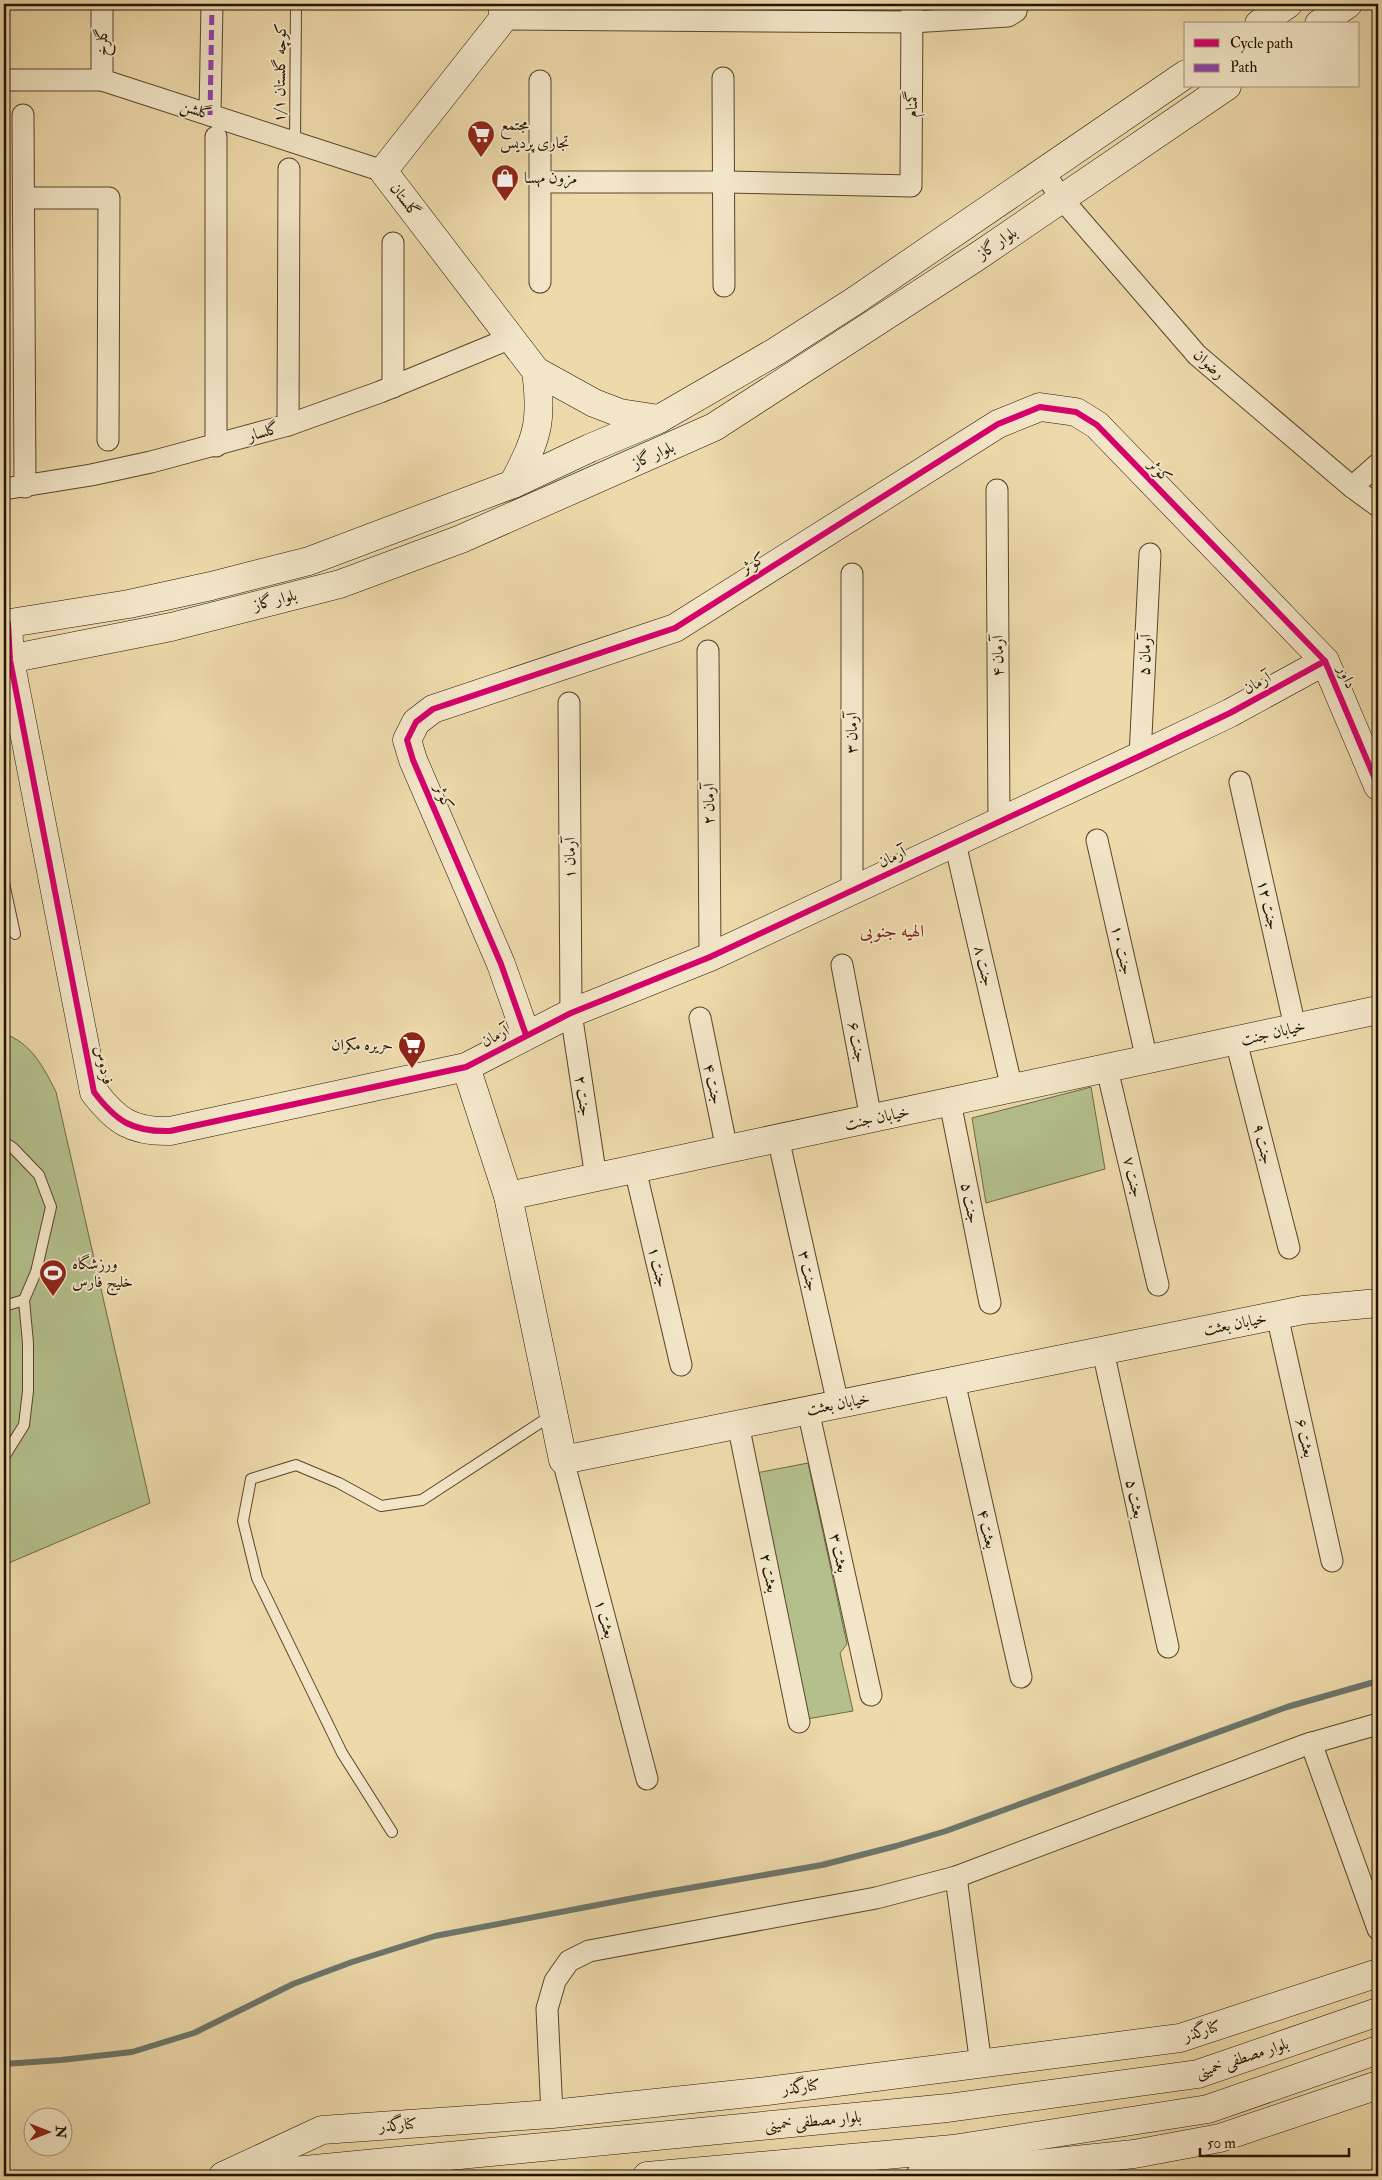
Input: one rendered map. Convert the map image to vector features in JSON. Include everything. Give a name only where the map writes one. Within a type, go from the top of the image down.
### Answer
[{"type":"street","name":"گلرخ","points":[[102,4],[102,80]]},
{"type":"street","points":[[210,115],[212,4]]},
{"type":"street","points":[[502,12],[912,13],[1008,16],[1016,11],[1017,4]]},
{"type":"street","points":[[1262,22],[1288,4]]},
{"type":"street","points":[[1321,22],[1348,4]]},
{"type":"street","name":"گلستان","points":[[502,12],[383,170],[536,371],[594,403],[620,413],[659,419]]},
{"type":"street","name":"گمنام","points":[[725,182],[911,186],[912,13]]},
{"type":"street","name":"بلوار گاز","points":[[6,623],[138,602],[309,561],[513,484],[590,448],[659,419],[776,352],[1044,173],[1184,75]]},
{"type":"street","points":[[723,78],[724,286]]},
{"type":"street","name":"گلشن","points":[[4,80],[102,80],[383,170]]},
{"type":"street","points":[[540,82],[540,282]]},
{"type":"street","name":"بلوار گاز","points":[[7,660],[170,627],[340,584],[461,539],[714,427],[896,311],[1224,88]]},
{"type":"street","points":[[23,115],[25,198],[25,487]]},
{"type":"street","points":[[216,137],[216,446]]},
{"type":"street","points":[[288,425],[289,169]]},
{"type":"street","name":"رضوان","points":[[1044,173],[1062,199],[1197,355],[1352,487],[1378,506]]},
{"type":"street","points":[[540,182],[725,182]]},
{"type":"street","points":[[25,198],[110,198],[108,440]]},
{"type":"street","points":[[393,243],[393,386]]},
{"type":"street","name":"گلسار","points":[[4,489],[25,487],[108,471],[216,446],[288,425],[393,386],[511,338]]},
{"type":"street","name":"گلستان","points":[[513,484],[531,450],[538,425],[540,398],[536,371]]},
{"type":"street","name":"کوثر","points":[[526,1035],[501,964],[413,760],[407,740],[416,722],[432,709],[675,628],[998,424],[1040,407],[1076,412],[1097,426],[1325,662]]},
{"type":"street","points":[[1352,487],[1378,464]]},
{"type":"street","name":"آرمان ۴","points":[[997,490],[999,822]]},
{"type":"street","name":"آرمان ۵","points":[[1140,756],[1150,554]]},
{"type":"street","name":"آرمان ۳","points":[[852,574],[852,891]]},
{"type":"street","name":"فردوس","points":[[6,623],[7,660],[94,1092],[107,1109],[128,1125],[149,1132],[170,1131],[466,1068]]},
{"type":"street","name":"آرمان ۲","points":[[708,651],[710,957]]},
{"type":"street","name":"آرمان","points":[[466,1068],[526,1035],[571,1014],[710,957],[1140,756],[1230,713],[1325,662]]},
{"type":"street","name":"داور","points":[[1325,662],[1378,786]]},
{"type":"street","name":"آرمان ۱","points":[[569,703],[571,1014]]},
{"type":"street","name":"جنت ۱۲","points":[[1240,782],[1295,1027]]},
{"type":"street","name":"جنت ۱۰","points":[[1097,840],[1147,1060]]},
{"type":"street","name":"جنت ۸","points":[[955,843],[1012,1089]]},
{"type":"street","name":"جنت ۶","points":[[842,965],[872,1119]]},
{"type":"street","name":"خیابان جنت","points":[[508,1196],[1378,1010]]},
{"type":"street","name":"جنت ۲","points":[[571,1014],[596,1178]]},
{"type":"street","name":"جنت ۴","points":[[700,1018],[727,1150]]},
{"type":"street","name":"جنت ۹","points":[[1236,1041],[1289,1248]]},
{"type":"street","points":[[466,1068],[508,1196],[552,1415],[563,1460]]},
{"type":"street","name":"جنت ۷","points":[[1108,1069],[1158,1285]]},
{"type":"street","name":"جنت ۵","points":[[950,1102],[990,1303]]},
{"type":"street","name":"جنت ۳","points":[[778,1138],[838,1404]]},
{"type":"street","name":"جنت ۱","points":[[635,1169],[681,1364]]},
{"type":"street","name":"خیابان بعثت","points":[[563,1460],[1277,1315],[1303,1310],[1378,1303]]},
{"type":"street","name":"بعثت ۶","points":[[1277,1315],[1332,1561]]},
{"type":"street","name":"بعثت ۵","points":[[1103,1351],[1168,1647]]},
{"type":"street","name":"بعثت ۴","points":[[954,1381],[1021,1677]]},
{"type":"street","name":"بعثت ۳","points":[[808,1410],[872,1695]]},
{"type":"street","name":"بعثت ۲","points":[[738,1424],[799,1722]]},
{"type":"street","name":"بعثت ۱","points":[[563,1460],[647,1779]]},
{"type":"street","points":[[552,2114],[547,2009],[555,1982],[568,1961],[589,1951],[876,1898],[956,1877],[1311,1743],[1378,1724]]},
{"type":"street","points":[[1311,1743],[1378,1929]]},
{"type":"street","points":[[956,1877],[981,2065]]},
{"type":"street","name":"کنارگذر","points":[[223,2176],[322,2130],[552,2114],[767,2091],[1180,2038],[1378,1973]]},
{"type":"street","name":"بلوار مصطفی خمینی","points":[[237,2176],[948,2108],[1188,2076],[1378,2012]]},
{"type":"street","points":[[647,2176],[953,2149],[1208,2109],[1378,2050]]},
{"type":"street","points":[[920,2176],[1134,2154],[1220,2138],[1378,2084]]},
{"type":"lane","name":"کوچه گلستان ۱/۱","points":[[295,142],[296,4]]},
{"type":"lane","points":[[4,883],[15,934]]},
{"type":"lane","points":[[4,1142],[13,1148],[39,1175],[51,1207],[36,1272],[24,1300],[28,1343],[28,1391],[24,1425],[4,1457]]},
{"type":"lane","points":[[4,1306],[24,1300]]},
{"type":"lane","points":[[392,1832],[342,1753],[257,1578],[243,1521],[251,1479],[296,1465],[339,1483],[381,1506],[422,1500],[552,1415]]},
{"type":"green space","name":"ورزشگاه خلیج فارس","points":[[4,1034],[22,1043],[36,1057],[56,1092],[150,1503],[4,1565]]},
{"type":"green space","points":[[1091,1087],[1105,1169],[986,1203],[972,1118]]},
{"type":"green space","points":[[808,1463],[847,1644],[840,1653],[853,1711],[807,1719],[756,1473]]},
{"type":"waterway","points":[[4,2064],[132,2052],[194,2033],[293,1984],[352,1962],[435,1936],[655,1894],[822,1865],[896,1846],[946,1831],[1287,1707],[1378,1681]]},
{"type":"marked path","points":[[210,115],[212,4]]},
{"type":"cycle path","points":[[526,1035],[501,964],[413,760],[407,740],[416,722],[433,709],[675,628],[998,424],[1040,407],[1076,412],[1097,425],[1325,661],[1378,786]]},
{"type":"cycle path","points":[[8,623],[10,660],[94,1092],[110,1110],[126,1123],[135,1127],[157,1131],[170,1131],[466,1067],[571,1013],[710,957],[1140,756],[1230,713],[1325,661]]},
{"type":"place","name":"مجتمع تجاری پردیس","points":[[481,158]]},
{"type":"place","name":"مزون مهسا","points":[[505,202]]},
{"type":"place","name":"حریره مکران","points":[[412,1069]]},
{"type":"place","name":"ورزشگاه خلیج فارس","points":[[53,1297]]},
{"type":"district","name":"الهیه جنوبی","points":[[892,931]]}]
